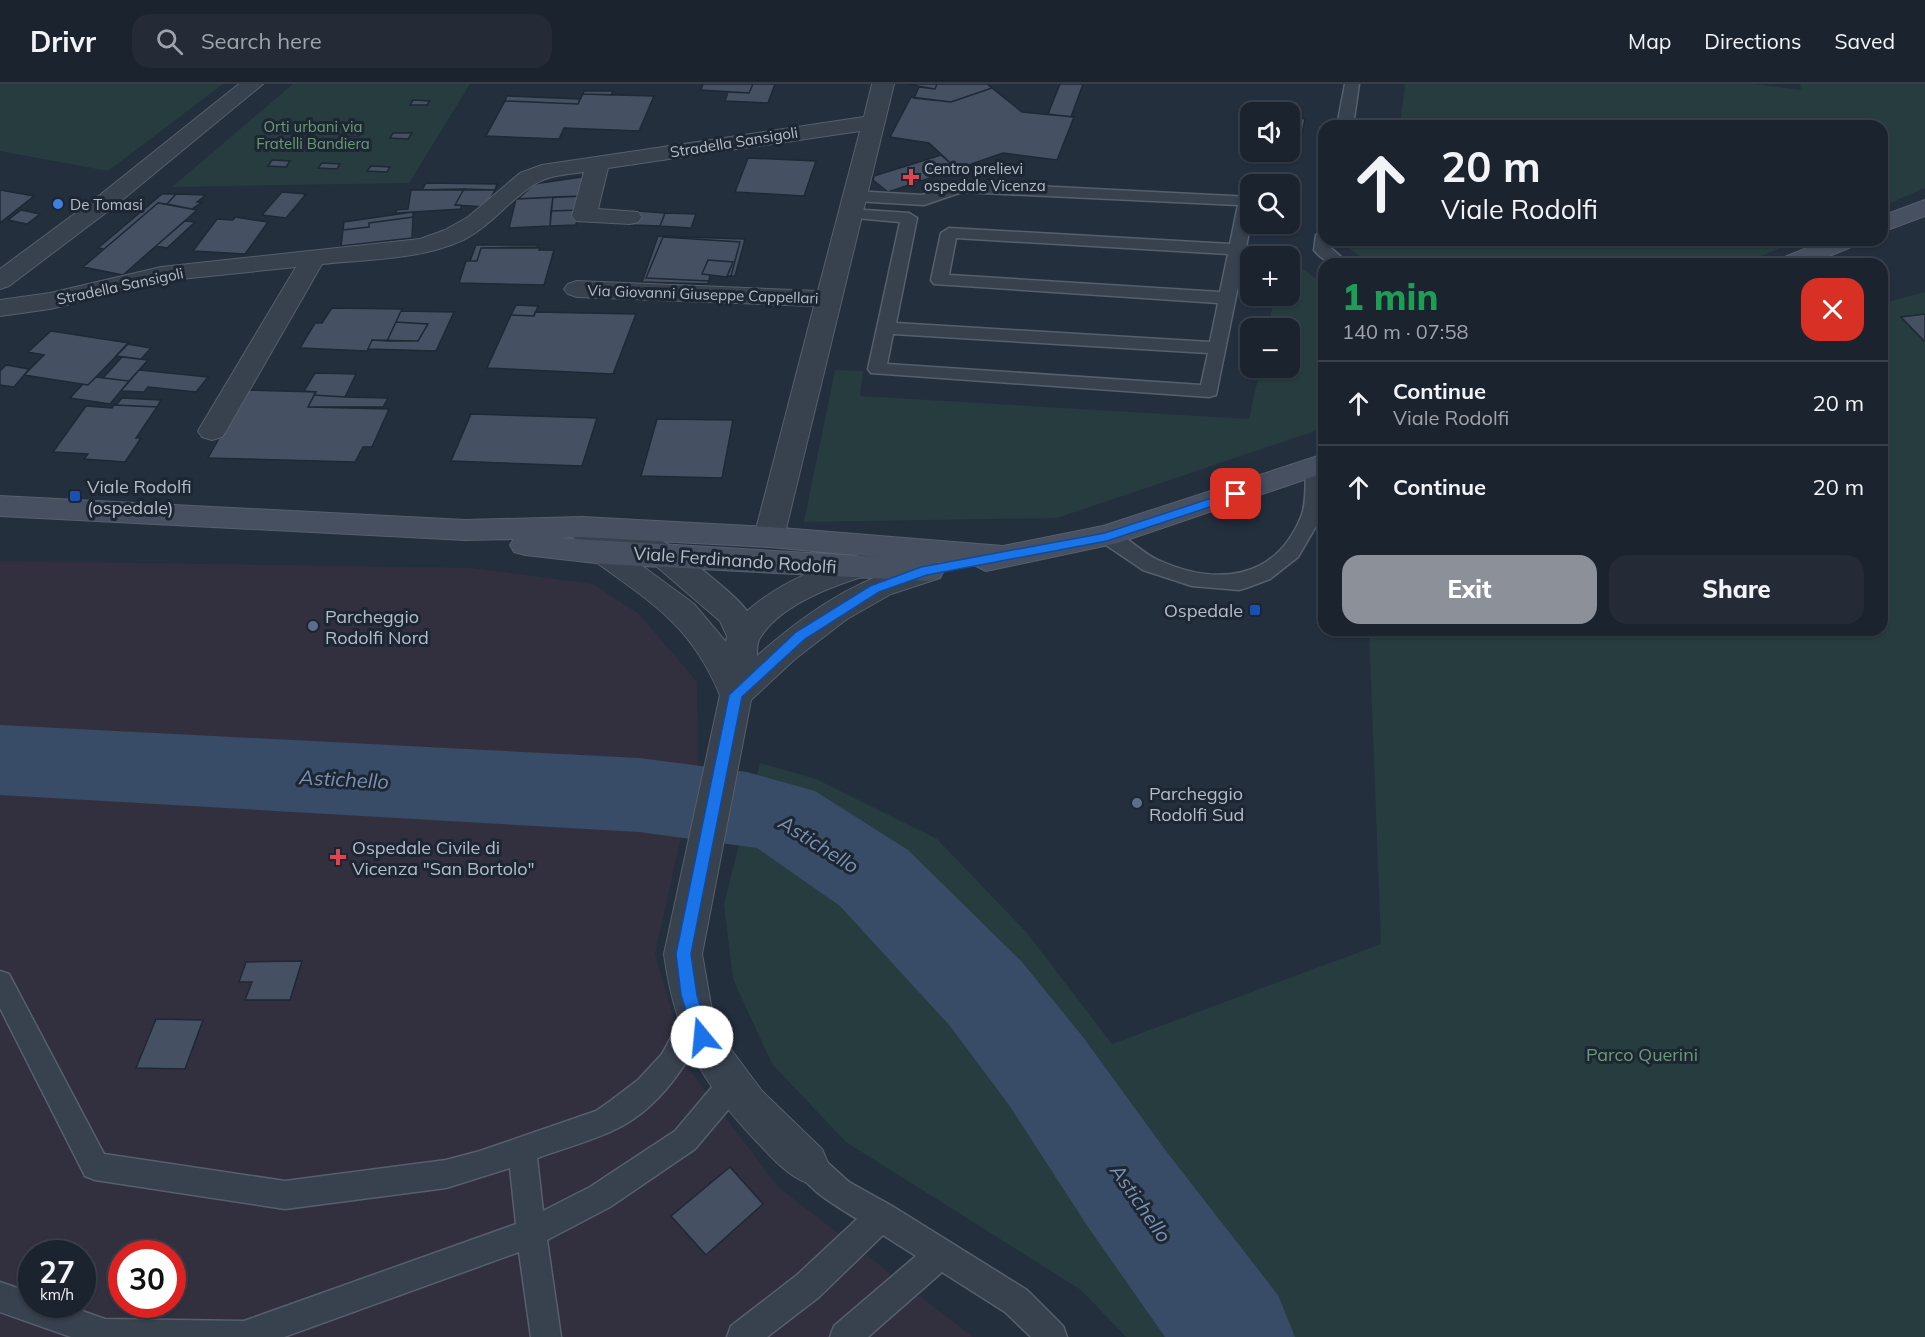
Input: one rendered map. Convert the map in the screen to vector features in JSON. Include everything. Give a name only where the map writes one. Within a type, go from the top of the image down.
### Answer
[{"type":"main road","points":[[1888,222],[1925,207]]},
{"type":"main road","points":[[1804,258],[1833,246]]},
{"type":"main road","name":"Viale Ferdinando Rodolfi","points":[[465,530],[526,546],[604,553],[660,554],[850,567],[1006,556],[1107,537],[1318,466]]},
{"type":"main road","name":"Viale Ferdinando Rodolfi","points":[[8,509],[465,530],[582,527],[769,537],[929,560]]},
{"type":"street","points":[[0,281],[108,200],[252,84]]},
{"type":"street","name":"Via Giovanni Giuseppe Cappellari","points":[[769,537],[883,84]]},
{"type":"street","name":"Stradella Sansigoli","points":[[0,308],[50,301],[161,274],[424,246],[454,235],[476,222],[528,178],[550,170],[873,122]]},
{"type":"street","points":[[596,163],[596,173],[584,216],[630,217]]},
{"type":"street","points":[[212,431],[313,259]]},
{"type":"street","name":"Via Giovanni Giuseppe Cappellari","points":[[577,289],[828,299]]},
{"type":"street","points":[[582,527],[587,535],[601,542],[646,544],[733,614],[743,636]]},
{"type":"street","points":[[604,553],[671,600],[696,622],[726,666],[736,695]]},
{"type":"street","points":[[736,695],[801,635],[839,610],[929,560]]},
{"type":"street","points":[[807,1163],[764,1123],[702,1037],[689,995],[684,954],[723,749],[736,695],[743,636],[752,624],[806,586],[850,567]]},
{"type":"lane","points":[[1345,120],[1352,84]]},
{"type":"lane","points":[[960,187],[1247,201],[1209,391],[877,369],[909,218],[852,205],[924,200],[960,187]]},
{"type":"lane","points":[[1228,298],[940,280],[949,233],[1237,249]]},
{"type":"lane","points":[[1323,246],[1322,250],[1333,258]]},
{"type":"lane","points":[[885,328],[1218,348]]},
{"type":"lane","points":[[1107,537],[1150,565],[1199,581],[1239,584],[1263,574],[1291,552],[1312,516],[1318,478]]},
{"type":"lane","points":[[0,982],[96,1166],[285,1195],[446,1174],[604,1121],[623,1110],[663,1074],[689,1037],[696,1016]]},
{"type":"lane","points":[[0,1297],[105,1334],[244,1336],[445,1266],[531,1233],[600,1197],[686,1140],[733,1083]]},
{"type":"lane","points":[[522,1150],[546,1337]]},
{"type":"lane","points":[[807,1163],[839,1192],[882,1216],[940,1255],[1016,1301],[1052,1337]]},
{"type":"lane","points":[[742,1337],[808,1286],[882,1216]]},
{"type":"lane","points":[[845,1337],[940,1255]]},
{"type":"shaded area","name":"Ospedale Civile di Vicenza \"San Bortolo\"","points":[[0,561],[471,568],[593,584],[639,614],[697,682],[698,760],[655,954],[688,1068],[778,1187],[973,1337],[0,1337]]},
{"type":"green space","points":[[0,84],[223,84],[108,171],[0,151]]},
{"type":"green space","name":"Orti urbani via Fratelli Bandiera","points":[[293,84],[470,84],[409,183],[172,187]]},
{"type":"green space","points":[[1405,84],[1754,84],[1801,90],[1800,84],[1925,84],[1925,188],[1888,204],[1888,120],[1401,120]]},
{"type":"green space","points":[[1346,246],[1786,246],[1756,258],[1363,258]]},
{"type":"green space","points":[[1300,267],[1318,280],[1318,430],[1057,518],[804,522],[835,370],[863,371],[860,396],[1249,419],[1258,378],[1300,378],[1300,318],[1270,318],[1273,306],[1300,306]]},
{"type":"green space","name":"Parco Querini","points":[[1925,292],[1925,1337],[1126,1337],[1081,1290],[846,1142],[772,1064],[733,979],[724,904],[760,763],[816,779],[937,839],[1027,933],[1112,1044],[1381,944],[1369,636],[1888,636],[1888,302]]},
{"type":"building","points":[[703,84],[753,84],[749,93],[701,90]]},
{"type":"building","points":[[753,84],[775,84],[768,103],[725,101],[728,92],[749,93]]},
{"type":"building","points":[[906,84],[937,84],[935,89]]},
{"type":"building","points":[[937,84],[987,84],[992,88],[951,102],[914,98],[919,87],[935,89]]},
{"type":"building","points":[[1060,84],[1083,84],[1071,117],[1048,114]]},
{"type":"building","points":[[992,88],[1022,112],[1074,117],[1057,160],[1003,153],[957,169],[929,143],[890,137],[911,97],[951,102]]},
{"type":"building","points":[[584,91],[613,91],[611,95],[583,94]]},
{"type":"building","points":[[583,94],[654,96],[639,131],[564,128],[559,139],[486,136],[505,101],[578,104]]},
{"type":"building","points":[[507,96],[580,99],[578,104],[505,101]]},
{"type":"building","points":[[413,100],[430,101],[427,105],[410,105]]},
{"type":"building","points":[[1300,118],[1305,119],[1300,144]]},
{"type":"building","points":[[297,128],[315,129],[311,134],[293,133]]},
{"type":"building","points":[[345,130],[363,131],[359,136],[340,136]]},
{"type":"building","points":[[393,133],[412,133],[408,139],[390,138]]},
{"type":"building","points":[[941,155],[957,169],[888,192],[873,180],[874,176]]},
{"type":"building","points":[[748,158],[816,161],[804,196],[735,192]]},
{"type":"building","points":[[272,160],[290,161],[286,167],[268,166]]},
{"type":"building","points":[[322,163],[340,164],[337,169],[318,168]]},
{"type":"building","points":[[371,166],[390,167],[387,172],[367,171]]},
{"type":"building","points":[[588,176],[586,196],[518,199],[534,184]]},
{"type":"building","points":[[426,183],[497,184],[495,190],[422,190]]},
{"type":"building","points":[[464,189],[455,205],[461,205],[461,209],[396,213],[396,210],[408,209],[411,190]]},
{"type":"building","points":[[464,189],[495,190],[486,207],[455,205]]},
{"type":"building","points":[[0,190],[34,196],[0,223]]},
{"type":"building","points":[[282,192],[306,194],[286,218],[262,215]]},
{"type":"building","points":[[162,194],[176,194],[167,204],[158,203],[104,249],[98,248]]},
{"type":"building","points":[[176,194],[206,195],[197,202],[202,202],[192,209],[167,204]]},
{"type":"building","points":[[582,196],[581,210],[551,211],[553,197]]},
{"type":"building","points":[[553,197],[550,226],[509,228],[516,199]]},
{"type":"building","points":[[158,203],[197,210],[123,275],[83,267]]},
{"type":"building","points":[[21,210],[40,214],[27,224],[8,220]]},
{"type":"building","points":[[578,210],[576,225],[550,226],[551,211]]},
{"type":"building","points":[[638,211],[665,213],[660,226],[631,225]]},
{"type":"building","points":[[413,212],[413,217],[369,223],[369,227],[343,230],[344,222]]},
{"type":"building","points":[[665,213],[696,214],[691,228],[660,226]]},
{"type":"building","points":[[235,217],[268,222],[245,254],[193,251],[217,219],[233,220]]},
{"type":"building","points":[[413,217],[412,238],[341,246],[343,230],[369,227],[369,223]]},
{"type":"building","points":[[185,221],[195,222],[167,248],[156,246]]},
{"type":"building","points":[[658,236],[745,239],[735,276],[731,276],[740,242],[663,237],[646,278],[709,281],[708,284],[642,282]]},
{"type":"building","points":[[663,237],[740,242],[731,276],[727,276],[733,262],[708,260],[702,274],[710,275],[709,281],[646,278]]},
{"type":"building","points":[[476,245],[538,245],[537,247],[481,248],[477,261],[470,261]]},
{"type":"building","points":[[481,248],[554,250],[544,285],[459,283],[466,261],[477,261]]},
{"type":"building","points":[[708,260],[733,262],[727,277],[702,274]]},
{"type":"building","points":[[516,305],[538,306],[534,316],[511,315]]},
{"type":"building","points":[[332,308],[402,309],[387,341],[372,340],[367,351],[300,348],[315,323],[322,323]]},
{"type":"building","points":[[401,311],[454,312],[436,351],[368,349],[372,340],[418,341],[428,324],[396,322]]},
{"type":"building","points":[[535,312],[636,314],[613,374],[487,368],[511,315],[534,316]]},
{"type":"building","points":[[1925,314],[1925,341],[1924,341],[1901,317]]},
{"type":"building","points":[[396,322],[428,324],[418,341],[387,341]]},
{"type":"building","points":[[51,331],[129,343],[88,385],[24,375],[44,355],[28,352]]},
{"type":"building","points":[[127,344],[151,348],[141,359],[116,356]]},
{"type":"building","points":[[122,357],[148,360],[129,381],[103,378]]},
{"type":"building","points":[[6,365],[29,369],[14,387],[0,385],[0,371]]},
{"type":"building","points":[[139,370],[208,377],[196,392],[148,387],[144,392],[121,391]]},
{"type":"building","points":[[315,373],[356,374],[345,397],[314,395],[316,392],[304,391]]},
{"type":"building","points":[[96,377],[129,381],[110,404],[70,398],[83,384],[88,385]]},
{"type":"building","points":[[246,390],[316,392],[308,407],[389,409],[372,447],[363,447],[355,462],[208,458]]},
{"type":"building","points":[[314,395],[388,398],[383,407],[308,407]]},
{"type":"building","points":[[122,398],[161,400],[157,407],[116,405]]},
{"type":"building","points":[[114,405],[157,407],[136,438],[141,438],[125,462],[84,459],[88,454],[53,452],[86,406],[112,408]]},
{"type":"building","points":[[471,414],[597,418],[582,466],[451,461]]},
{"type":"building","points":[[657,419],[733,420],[722,478],[641,476]]},
{"type":"building","points":[[302,961],[290,1000],[245,1000],[252,982],[239,982],[246,962]]},
{"type":"building","points":[[156,1019],[203,1020],[185,1069],[136,1068]]},
{"type":"building","points":[[730,1167],[763,1204],[706,1255],[671,1216]]},
{"type":"waterway","name":"Astichello","points":[[0,760],[639,795],[747,809],[782,817],[874,878],[986,994],[1046,1071],[1127,1189],[1236,1337]]},
{"type":"place","name":"Centro prelievi ospedale Vicenza","points":[[911,177]]},
{"type":"place","name":"De Tomasi","points":[[58,204]]},
{"type":"place","name":"Viale Rodolfi (ospedale)","points":[[75,496]]},
{"type":"place","name":"Ospedale","points":[[1255,610]]},
{"type":"place","name":"Parcheggio Rodolfi Nord","points":[[313,626]]},
{"type":"place","name":"Parcheggio Rodolfi Sud","points":[[1137,803]]},
{"type":"place","name":"Ospedale Civile di Vicenza \"San Bortolo\"","points":[[338,857]]},
{"type":"route","points":[[702,1037],[689,995],[684,954],[723,749],[736,695],[801,635],[875,589],[926,571],[1107,537],[1236,494]]}]
